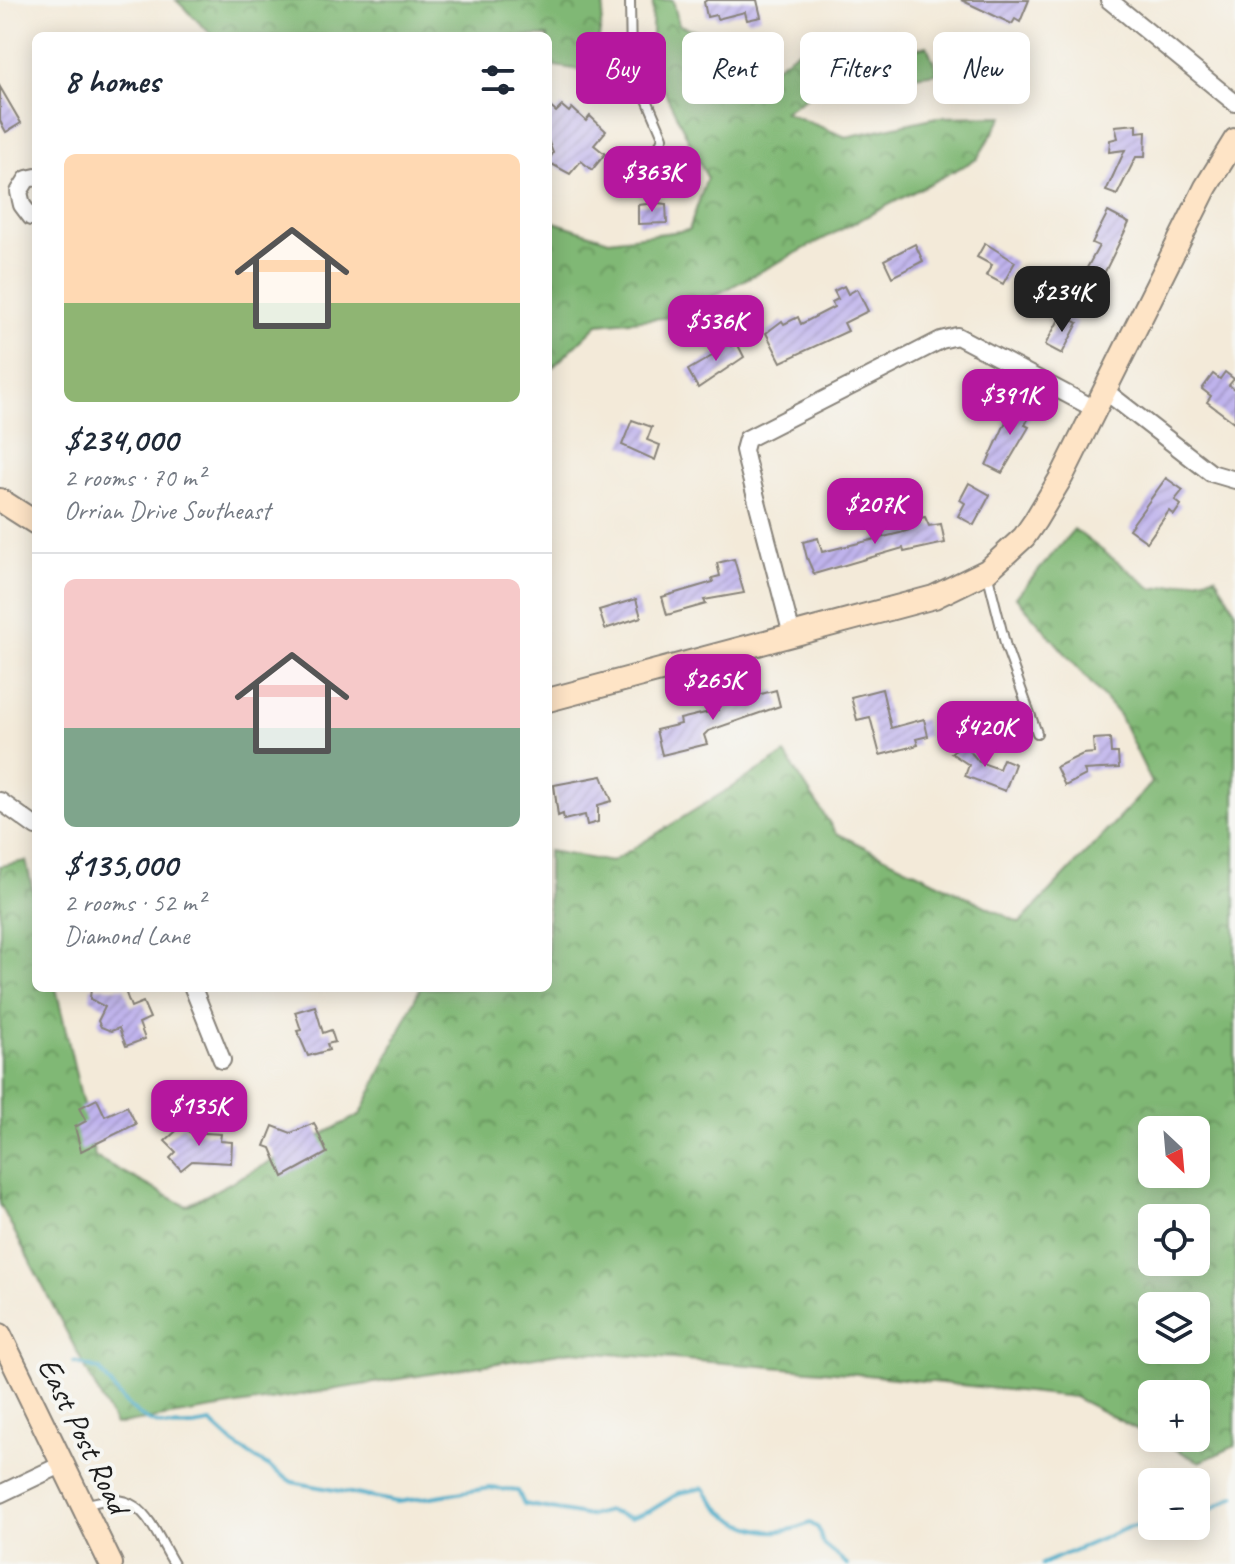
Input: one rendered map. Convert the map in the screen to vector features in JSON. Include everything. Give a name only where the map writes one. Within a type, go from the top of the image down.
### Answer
[{"type":"main road","points":[[552,699],[934,597],[987,571],[1024,537],[1035,521],[1100,400],[1206,187],[1235,140]]},
{"type":"main road","points":[[0,500],[32,520]]},
{"type":"main road","name":"East Post Road","points":[[0,1335],[111,1564]]},
{"type":"street","points":[[1109,0],[1235,103]]},
{"type":"street","points":[[32,178],[27,179],[19,192],[22,205],[32,217]]},
{"type":"street","points":[[792,635],[744,450],[747,439],[927,347],[957,336],[1100,400],[1211,473],[1235,480]]},
{"type":"street","points":[[0,801],[32,824]]},
{"type":"street","points":[[195,992],[222,1060]]},
{"type":"street","points":[[0,1494],[63,1464]]},
{"type":"lane","points":[[630,0],[631,62],[663,137],[657,152]]},
{"type":"lane","points":[[987,571],[1006,647],[1037,733]]},
{"type":"lane","points":[[83,1506],[106,1498],[122,1498],[137,1506],[155,1529],[174,1564]]},
{"type":"green space","points":[[176,0],[605,0],[600,32],[576,32],[576,69],[552,66],[552,32],[209,32]]},
{"type":"green space","points":[[653,0],[673,0],[679,25],[701,32],[682,32],[682,104],[784,104],[784,60],[800,49],[800,101],[784,112],[846,137],[937,117],[1003,116],[977,159],[673,317],[598,324],[552,368],[552,221],[609,240],[689,230],[707,177],[666,94],[666,32],[652,32]]},
{"type":"green space","points":[[927,46],[933,61],[933,74],[917,76],[917,48]]},
{"type":"green space","points":[[1074,529],[1153,589],[1215,576],[1235,610],[1235,1446],[1200,1462],[1181,1452],[1210,1452],[1210,1380],[1138,1380],[1138,1430],[1074,1397],[847,1373],[572,1351],[115,1425],[0,1204],[0,866],[26,861],[32,887],[32,992],[57,992],[95,1157],[186,1206],[361,1114],[418,992],[552,992],[552,852],[611,862],[785,754],[836,833],[1020,923],[1152,783],[1119,715],[1016,597]]},
{"type":"building","points":[[757,0],[761,17],[747,20],[745,12],[717,19],[716,15],[707,17],[704,2]]},
{"type":"building","points":[[961,0],[1029,0],[1020,22],[1015,19],[1012,24]]},
{"type":"building","points":[[0,87],[21,123],[6,132],[0,121]]},
{"type":"building","points":[[562,106],[569,112],[572,108],[586,121],[590,116],[606,131],[594,145],[605,154],[592,170],[581,161],[570,174],[552,164],[552,108],[556,112]]},
{"type":"building","points":[[1137,124],[1137,132],[1146,131],[1145,157],[1136,157],[1117,195],[1106,191],[1125,150],[1109,152],[1110,140],[1118,138],[1115,126]]},
{"type":"building","points":[[666,204],[667,223],[638,224],[638,205]]},
{"type":"building","points":[[1108,212],[1129,223],[1089,304],[1072,295],[1099,246],[1092,243]]},
{"type":"building","points":[[985,243],[1015,262],[1003,284],[986,275],[992,265],[977,257]]},
{"type":"building","points":[[915,244],[923,261],[892,277],[884,260]]},
{"type":"building","points":[[844,286],[848,294],[857,289],[868,311],[844,323],[848,331],[781,362],[766,333],[782,321],[784,324],[798,317],[801,324],[834,307],[832,302],[838,299],[834,291]]},
{"type":"building","points":[[1062,314],[1078,323],[1062,354],[1045,345]]},
{"type":"building","points":[[728,340],[731,346],[737,343],[744,357],[698,388],[688,370],[719,352],[716,347]]},
{"type":"building","points":[[1225,372],[1234,379],[1229,385],[1235,390],[1235,423],[1207,402],[1211,396],[1202,389],[1213,374],[1220,379]]},
{"type":"building","points":[[1016,400],[1033,410],[1025,425],[1029,427],[1002,473],[986,465]]},
{"type":"building","points":[[632,420],[652,427],[647,440],[660,445],[655,460],[622,445]]},
{"type":"building","points":[[1166,478],[1183,490],[1175,500],[1181,505],[1174,515],[1169,511],[1147,542],[1129,529]]},
{"type":"building","points":[[969,483],[990,495],[974,525],[958,516],[965,503],[960,500]]},
{"type":"building","points":[[925,517],[929,526],[941,524],[945,543],[904,552],[903,548],[814,574],[807,558],[803,542],[818,538],[822,552],[909,530],[907,521]]},
{"type":"building","points":[[734,559],[744,593],[704,600],[706,604],[667,615],[662,597],[713,582],[712,578],[720,576],[717,563]]},
{"type":"building","points":[[636,599],[641,617],[605,629],[599,610]]},
{"type":"building","points":[[882,689],[891,728],[924,719],[928,736],[916,739],[918,745],[880,755],[870,717],[857,720],[851,697]]},
{"type":"building","points":[[776,690],[780,706],[708,731],[704,735],[707,744],[662,755],[656,730],[681,724],[680,719],[718,710],[717,706]]},
{"type":"building","points":[[1110,738],[1111,753],[1118,753],[1119,768],[1084,770],[1086,775],[1065,786],[1056,767],[1083,754],[1094,753],[1093,739]]},
{"type":"building","points":[[963,743],[979,762],[999,769],[1003,759],[1015,764],[1005,791],[965,776],[969,765],[951,753]]},
{"type":"building","points":[[602,776],[612,801],[598,805],[598,822],[587,825],[585,815],[564,820],[563,814],[558,816],[554,785]]},
{"type":"building","points":[[91,992],[125,992],[131,1007],[143,1002],[150,1018],[139,1023],[145,1039],[126,1046],[119,1028],[111,1031],[101,1027],[98,1021],[105,1007],[90,999]]},
{"type":"building","points":[[315,1006],[323,1033],[331,1030],[335,1042],[327,1044],[329,1050],[308,1056],[297,1031],[301,1030],[295,1012]]},
{"type":"building","points":[[97,1099],[105,1116],[127,1106],[136,1124],[81,1151],[75,1127],[86,1121],[79,1108]]},
{"type":"building","points":[[314,1123],[327,1153],[283,1177],[271,1148],[265,1146],[273,1126],[291,1133]]},
{"type":"building","points":[[183,1125],[189,1132],[221,1134],[220,1141],[232,1142],[231,1163],[192,1161],[181,1170],[170,1158],[176,1152],[165,1141]]},
{"type":"waterway","points":[[74,1362],[100,1370],[123,1400],[145,1419],[173,1426],[211,1423],[234,1444],[292,1482],[398,1502],[490,1488],[518,1491],[524,1504],[589,1516],[608,1511],[630,1518],[650,1511],[679,1493],[704,1488],[724,1512],[750,1527],[780,1531],[810,1523],[818,1528],[823,1544],[847,1564]]},
{"type":"waterway","points":[[1210,1510],[1235,1496]]},
{"type":"waterway","points":[[1042,1564],[1138,1525]]}]
